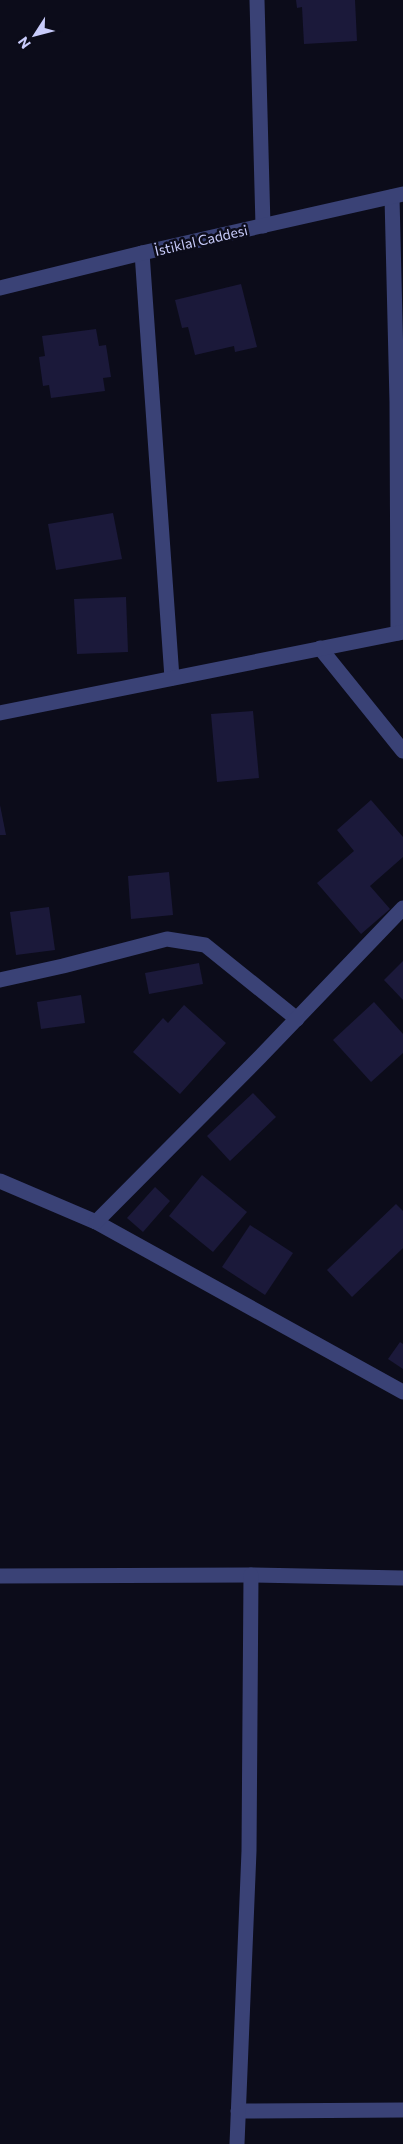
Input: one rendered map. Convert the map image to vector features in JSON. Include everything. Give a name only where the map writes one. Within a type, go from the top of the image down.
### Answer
[{"type":"street","points":[[257,0],[263,226]]},
{"type":"street","points":[[0,712],[401,632],[397,402],[397,195]]},
{"type":"street","name":"İstiklal Caddesi","points":[[0,288],[142,253],[397,195]]},
{"type":"street","points":[[142,253],[172,678]]},
{"type":"street","points":[[320,648],[403,751]]},
{"type":"street","points":[[96,1222],[297,1019],[403,908]]},
{"type":"street","points":[[0,980],[167,939],[205,945],[297,1019]]},
{"type":"street","points":[[0,1181],[96,1222],[403,1392]]},
{"type":"street","points":[[237,2144],[249,1851],[251,1575]]},
{"type":"street","points":[[0,1576],[251,1575],[403,1578]]},
{"type":"street","points":[[238,2111],[403,2110]]},
{"type":"building","points":[[296,0],[355,0],[357,41],[304,44],[302,7],[297,8]]},
{"type":"building","points":[[241,284],[257,347],[235,352],[234,346],[195,355],[188,327],[182,328],[175,300]]},
{"type":"building","points":[[96,329],[99,346],[106,345],[111,377],[103,378],[105,391],[51,398],[49,385],[43,386],[39,357],[45,356],[42,336]]},
{"type":"building","points":[[113,513],[122,559],[56,570],[48,524]]},
{"type":"building","points":[[126,597],[128,652],[77,654],[74,599]]},
{"type":"building","points":[[253,711],[259,778],[217,782],[211,714]]},
{"type":"building","points":[[371,800],[403,837],[403,857],[370,886],[390,909],[361,934],[317,883],[354,851],[337,830]]},
{"type":"building","points":[[0,805],[6,835],[0,835]]},
{"type":"building","points":[[169,872],[173,915],[131,919],[128,876]]},
{"type":"building","points":[[49,907],[55,950],[16,955],[10,912]]},
{"type":"building","points":[[403,961],[403,1000],[384,980]]},
{"type":"building","points":[[199,963],[203,984],[149,994],[145,973]]},
{"type":"building","points":[[81,995],[85,1023],[41,1029],[37,1002]]},
{"type":"building","points":[[374,1002],[403,1034],[403,1053],[371,1082],[333,1040]]},
{"type":"building","points":[[184,1005],[226,1043],[180,1094],[133,1052],[163,1018],[168,1023]]},
{"type":"building","points":[[253,1093],[276,1117],[230,1161],[207,1136]]},
{"type":"building","points":[[202,1175],[247,1212],[213,1252],[169,1216]]},
{"type":"building","points":[[155,1187],[170,1201],[143,1232],[127,1218]]},
{"type":"building","points":[[396,1204],[403,1211],[403,1248],[352,1297],[327,1270]]},
{"type":"building","points":[[250,1225],[293,1253],[265,1295],[222,1267]]},
{"type":"building","points":[[400,1342],[403,1344],[403,1369],[388,1359]]}]
